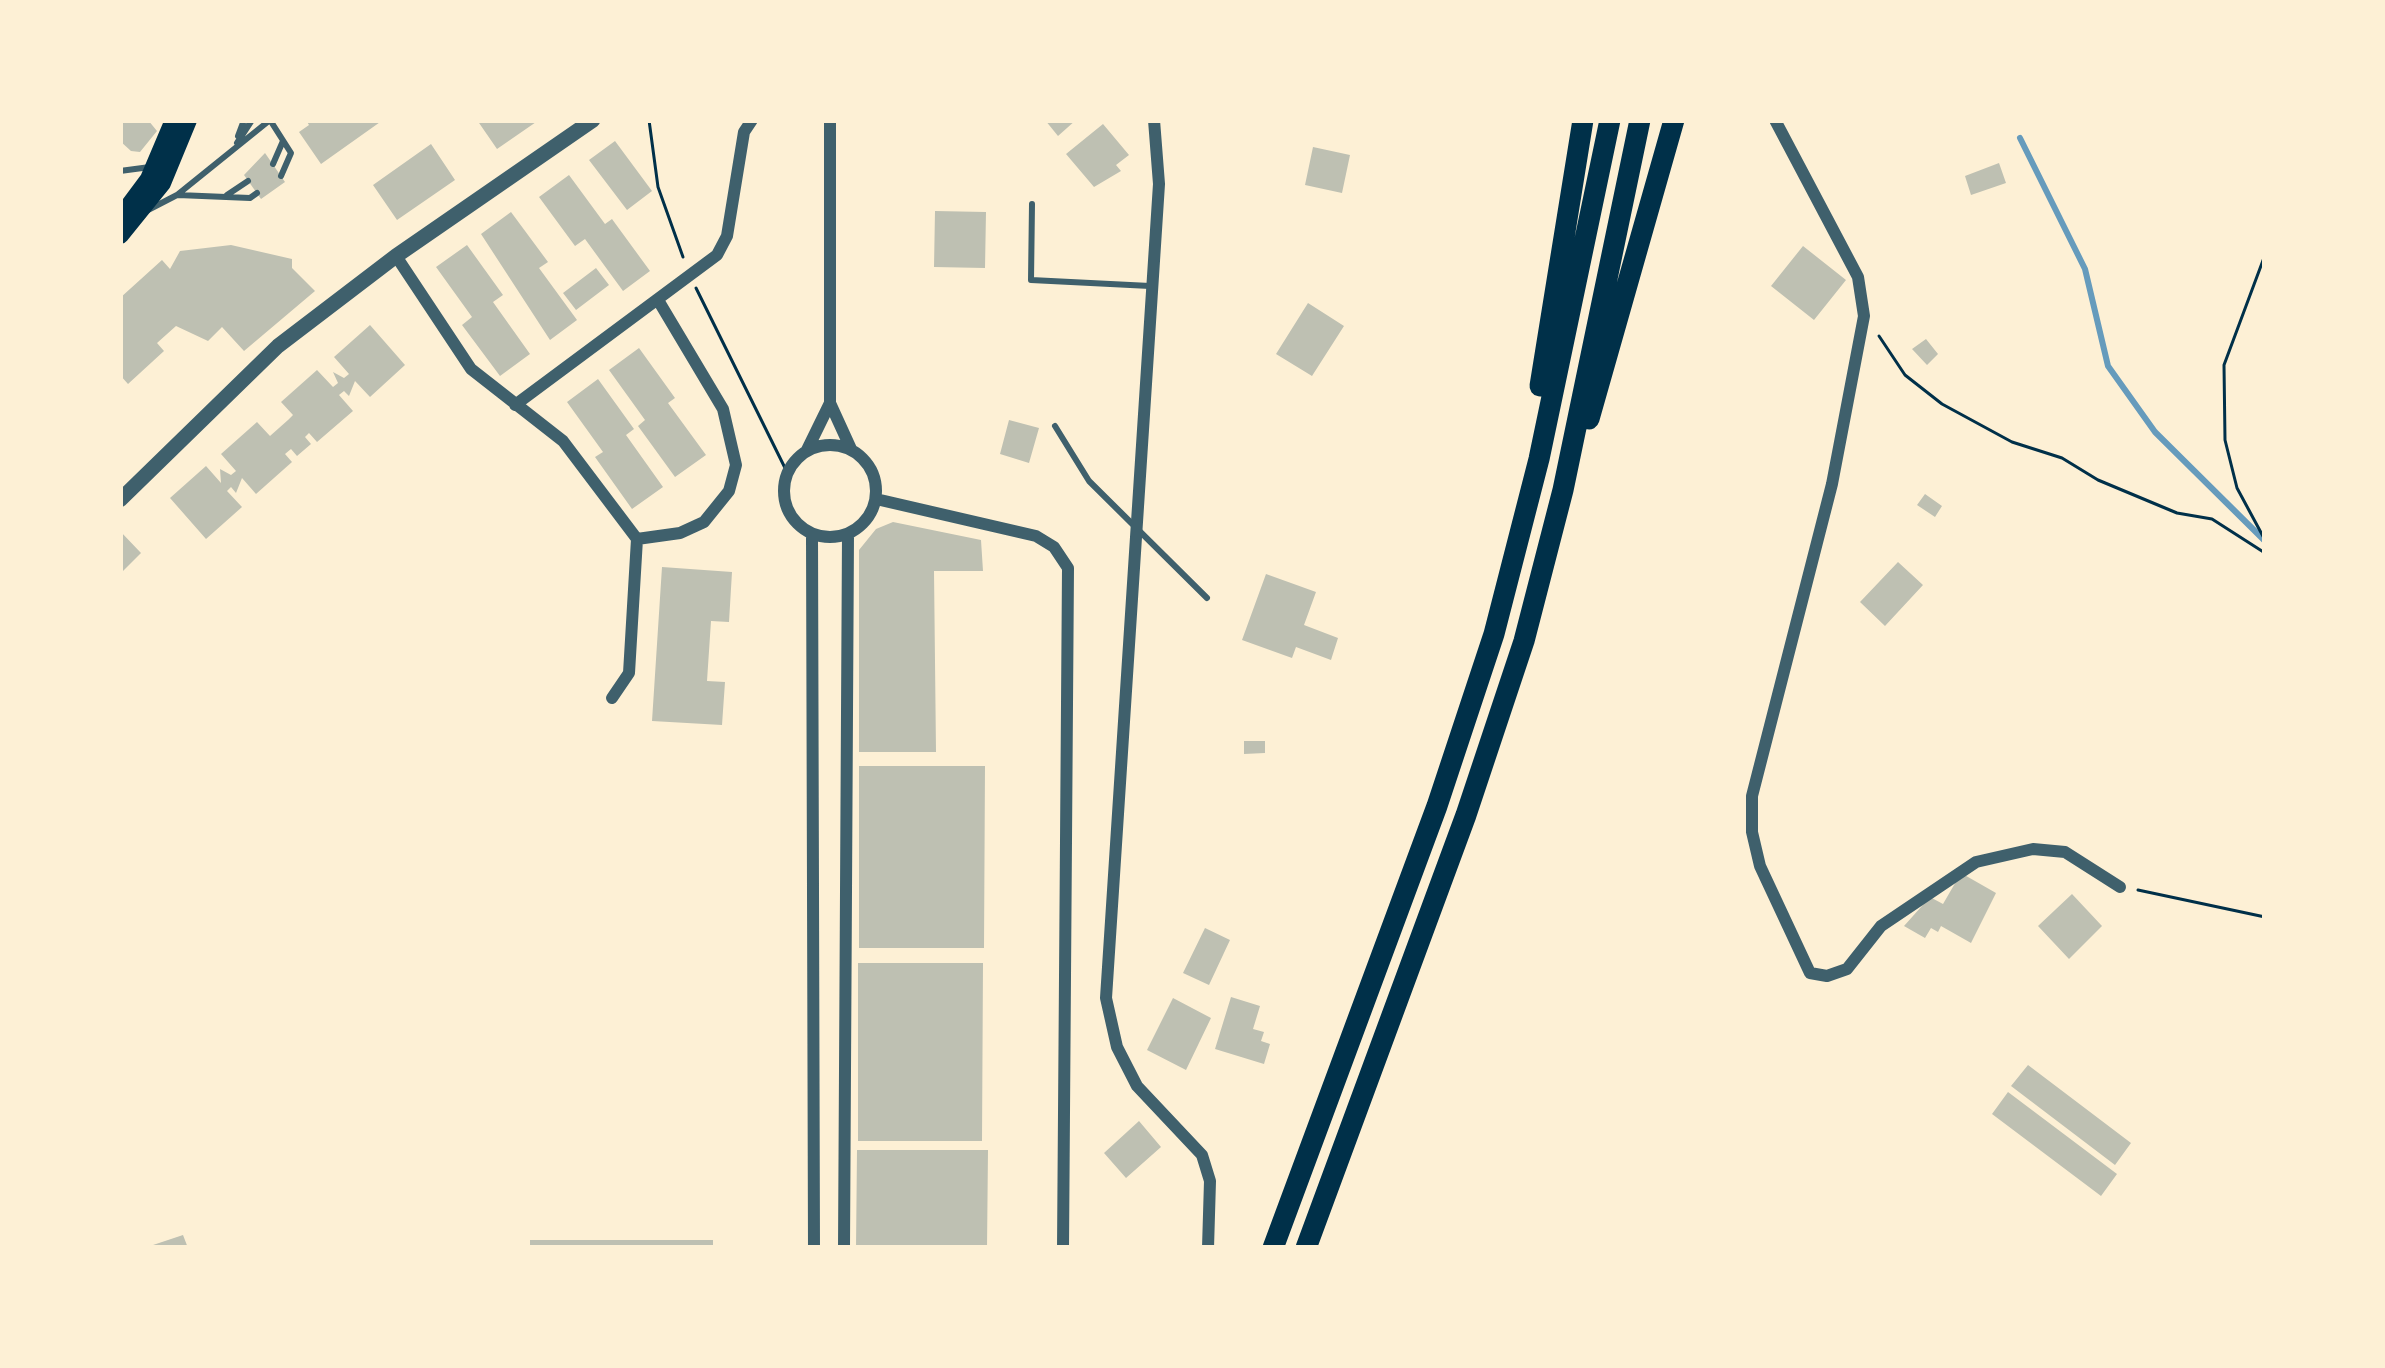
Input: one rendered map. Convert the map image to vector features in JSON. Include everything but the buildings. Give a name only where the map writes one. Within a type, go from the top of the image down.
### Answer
[{"type":"highway","points":[[1539,459],[1537,409],[1583,120]]},
{"type":"highway","points":[[1273,1248],[1467,720],[1539,459],[1610,120]]},
{"type":"highway","points":[[1306,1248],[1496,729],[1563,490],[1640,120]]},
{"type":"highway","points":[[1563,490],[1608,367],[1675,120]]},
{"type":"main road","points":[[120,235],[174,120]]},
{"type":"main road","points":[[130,216],[171,166],[188,120]]},
{"type":"street","points":[[120,500],[278,346],[396,256],[593,120]]},
{"type":"street","points":[[515,405],[717,255],[727,236],[744,132],[752,120]]},
{"type":"street","points":[[830,120],[830,403],[851,449],[875,478],[876,499],[861,525],[848,534],[812,534],[789,513],[787,472],[807,450],[830,403]]},
{"type":"street","points":[[1154,120],[1160,146],[1154,286],[1106,998],[1117,1047],[1137,1087],[1202,1155],[1210,1181],[1208,1248]]},
{"type":"street","points":[[1775,120],[1858,277],[1864,316],[1832,484],[1752,796],[1751,832],[1760,866],[1810,973],[1827,976],[1847,969],[1881,926],[1976,862],[2032,850],[2065,852],[2120,887]]},
{"type":"street","points":[[396,256],[471,369],[562,441],[637,539],[629,673],[612,698]]},
{"type":"street","points":[[637,539],[680,533],[704,522],[729,491],[736,465],[723,409],[658,300]]},
{"type":"street","points":[[807,450],[836,445],[851,449]]},
{"type":"street","points":[[876,499],[1036,536],[1054,547],[1068,568],[1063,1248]]},
{"type":"street","points":[[812,534],[814,1248]]},
{"type":"street","points":[[844,1248],[848,534]]},
{"type":"lane","points":[[232,151],[248,120]]},
{"type":"lane","points":[[130,216],[177,195],[270,120],[292,153],[281,176]]},
{"type":"lane","points":[[273,164],[282,153],[280,133]]},
{"type":"lane","points":[[120,171],[158,161]]},
{"type":"lane","points":[[224,197],[248,181]]},
{"type":"lane","points":[[177,195],[257,193]]},
{"type":"lane","points":[[1032,205],[1030,280],[1154,286]]},
{"type":"lane","points":[[1055,426],[1089,481],[1207,598]]},
{"type":"path","points":[[649,120],[658,188],[690,277],[787,472]]},
{"type":"path","points":[[2265,255],[2224,365],[2225,440],[2237,488],[2265,540]]},
{"type":"path","points":[[1864,316],[1905,375],[1942,404],[2012,442],[2062,458],[2098,480],[2177,513],[2212,519],[2265,553]]},
{"type":"path","points":[[2120,887],[2265,917]]},
{"type":"waterway","points":[[2020,138],[2085,269],[2108,366],[2155,432],[2265,541]]}]
